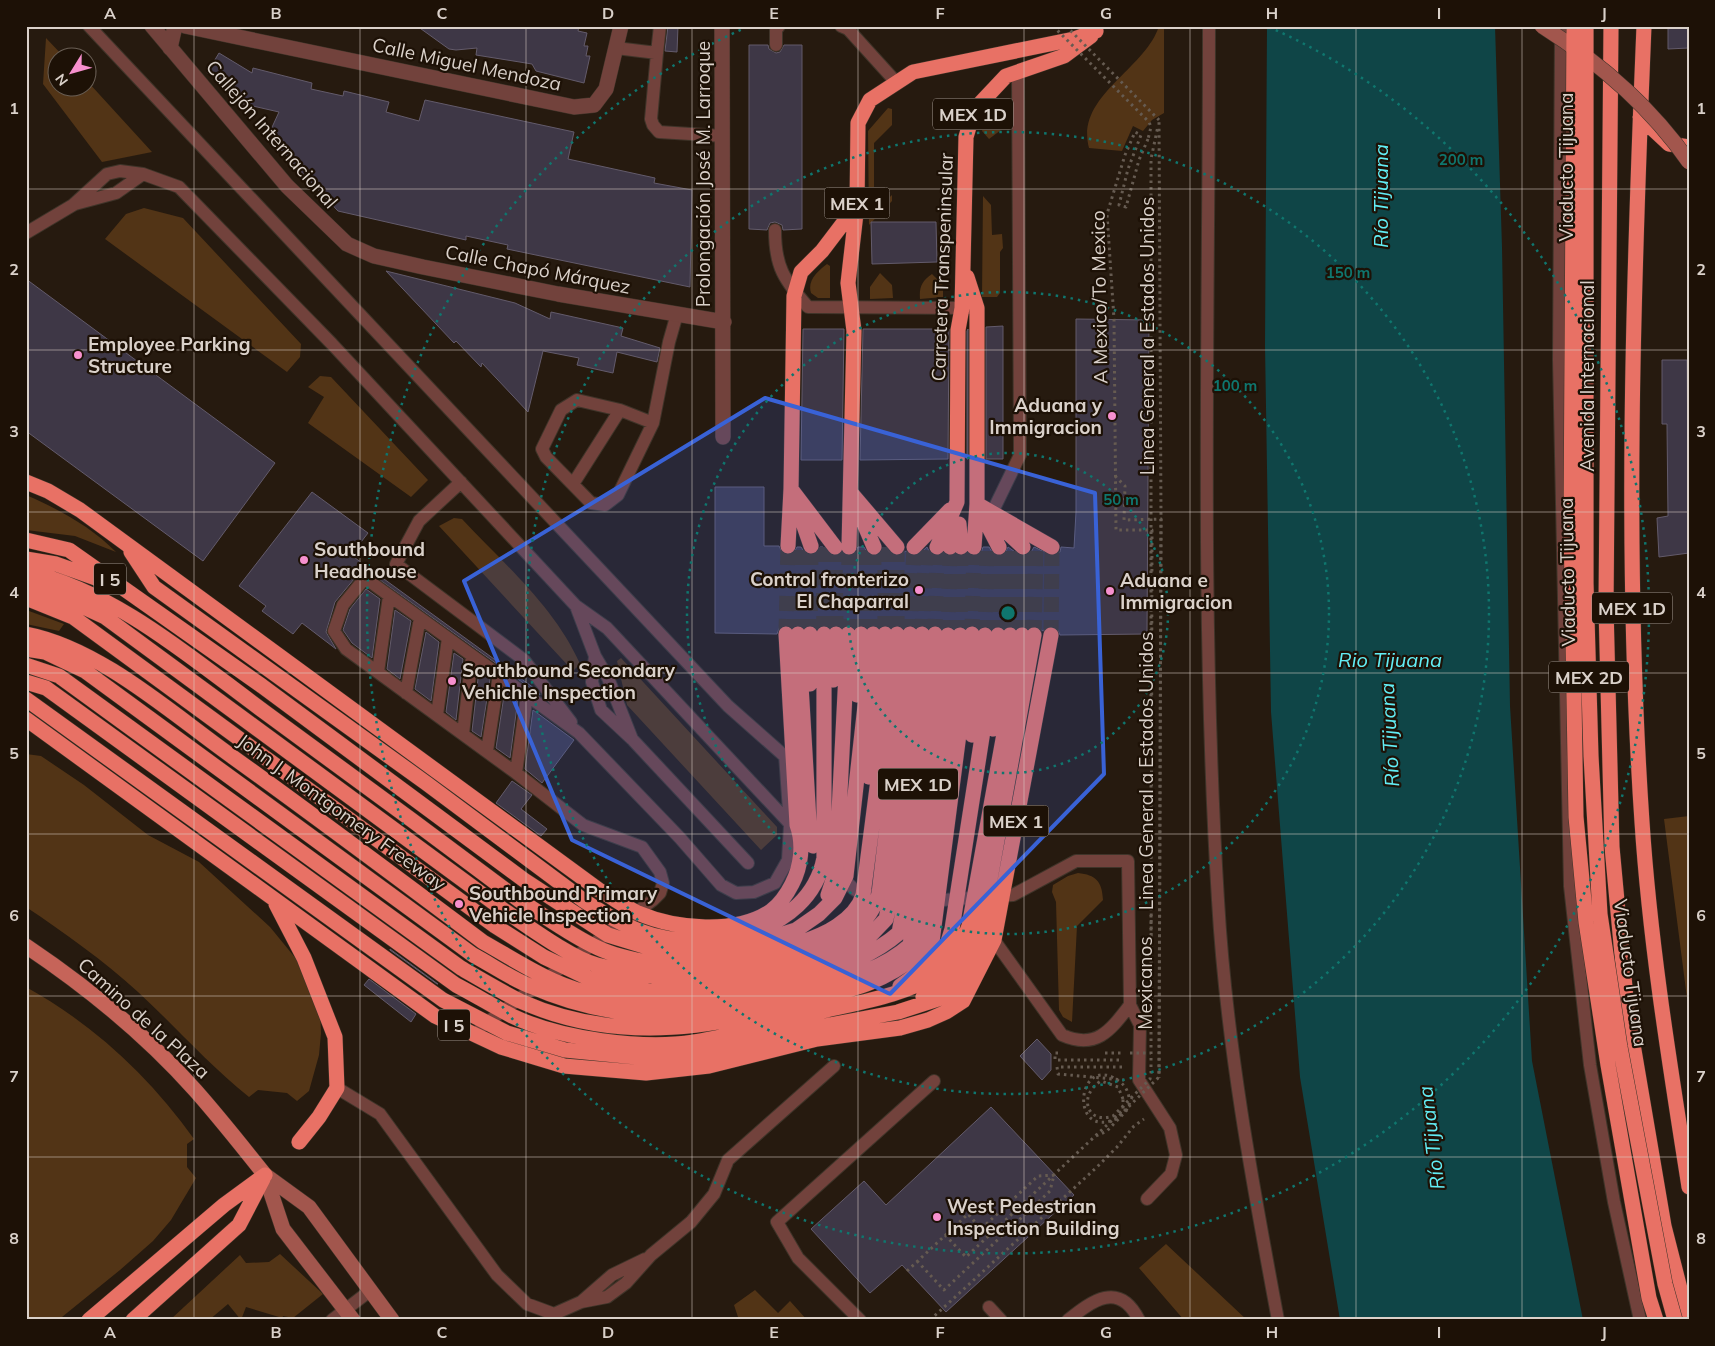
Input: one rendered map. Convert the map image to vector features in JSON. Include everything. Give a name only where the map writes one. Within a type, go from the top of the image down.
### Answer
[{"type":"highway","name":"Viaducto Tijuana","points":[[1574,26],[1571,524],[1576,817],[1586,922],[1608,1065],[1649,1298],[1656,1320]]},
{"type":"highway","name":"Viaducto Tijuana","points":[[1586,26],[1586,583],[1591,756],[1600,914],[1628,1085],[1665,1284],[1675,1320]]},
{"type":"highway","name":"Avenida Internacional","points":[[1611,26],[1606,607],[1612,847],[1629,1018],[1664,1226],[1688,1320]]},
{"type":"highway","name":"MEX 1D","points":[[1644,26],[1634,306],[1632,623],[1642,824],[1665,1035],[1689,1187]]},
{"type":"highway","name":"MEX 1","points":[[842,547],[852,494],[852,307],[848,283],[857,205],[858,123],[870,100],[913,72],[1074,38],[1098,28]]},
{"type":"highway","name":"Carretera Transpeninsular","points":[[974,547],[957,502],[958,330],[970,308],[963,266],[966,137],[974,110],[1006,76],[1064,56],[1082,45],[1098,28]]},
{"type":"highway","points":[[1640,117],[1669,144],[1689,147]]},
{"type":"highway","name":"MEX 1","points":[[842,547],[791,489],[795,292],[801,272],[822,251],[857,205]]},
{"type":"highway","points":[[970,308],[977,504],[974,547]]},
{"type":"highway","name":"I 5","points":[[26,482],[48,491],[80,510],[599,890],[637,913],[665,922],[707,928],[746,921],[771,911],[785,896],[797,874],[828,861]]},
{"type":"highway","points":[[791,489],[842,547]]},
{"type":"highway","name":"MEX 1","points":[[791,489],[842,547]]},
{"type":"highway","points":[[842,547],[852,494]]},
{"type":"highway","name":"MEX 1","points":[[842,547],[852,494]]},
{"type":"highway","points":[[957,502],[974,547]]},
{"type":"highway","points":[[957,502],[974,547]]},
{"type":"highway","points":[[977,504],[989,520]]},
{"type":"highway","points":[[977,504],[989,520],[1052,547]]},
{"type":"highway","points":[[974,547],[989,520]]},
{"type":"highway","points":[[974,547],[989,520]]},
{"type":"highway","points":[[974,547],[989,520]]},
{"type":"highway","name":"I 5","points":[[26,540],[69,550],[262,686],[524,880],[606,934],[657,950],[692,952],[742,947],[796,930],[819,914],[834,898],[828,861]]},
{"type":"highway","name":"I 5","points":[[124,543],[154,587],[426,783],[583,900],[641,932],[674,939],[701,940],[740,935],[783,919],[806,900],[828,861]]},
{"type":"highway","name":"I 5","points":[[26,559],[56,564],[86,573],[127,591]]},
{"type":"highway","name":"I 5","points":[[26,571],[84,589],[113,604],[177,648],[519,900],[598,948],[654,964],[690,964],[746,958],[815,937],[829,930],[860,906],[828,861]]},
{"type":"highway","name":"I 5","points":[[26,585],[66,599],[105,618],[505,911],[594,964],[652,977],[685,978],[748,969],[824,948],[842,940],[856,930],[936,899]]},
{"type":"highway","points":[[26,598],[73,617],[495,926],[562,966]]},
{"type":"highway","name":"John J. Montgomery Freeway","points":[[26,634],[51,639],[78,650],[145,692],[483,942],[548,977],[584,992],[649,1003],[686,1003],[754,992],[843,967],[873,952],[899,933],[936,899]]},
{"type":"highway","points":[[828,861],[789,760],[910,634]]},
{"type":"highway","points":[[828,861],[910,634]]},
{"type":"highway","points":[[828,861],[910,634]]},
{"type":"highway","points":[[828,861],[910,634]]},
{"type":"highway","points":[[828,861],[910,634]]},
{"type":"highway","name":"MEX 1","points":[[910,634],[936,899]]},
{"type":"highway","name":"MEX 1","points":[[910,634],[936,899],[937,973]]},
{"type":"highway","name":"MEX 1","points":[[910,634],[936,899],[937,973]]},
{"type":"highway","name":"MEX 1","points":[[910,634],[936,899],[969,926],[937,973]]},
{"type":"highway","name":"MEX 1","points":[[910,634],[936,899],[994,940],[937,973]]},
{"type":"highway","name":"MEX 1D","points":[[910,634],[936,899]]},
{"type":"highway","name":"MEX 1","points":[[562,966],[588,978],[650,991],[688,991],[752,980],[848,952],[865,941],[886,920],[936,899],[1051,635]]},
{"type":"highway","points":[[26,649],[44,652],[84,671],[473,955],[533,988],[580,1005],[649,1016],[687,1015],[757,1004],[854,976],[883,964],[937,973]]},
{"type":"highway","points":[[26,665],[59,676],[460,968],[518,999],[576,1020],[647,1030],[687,1028],[761,1015],[871,984],[897,971],[937,973]]},
{"type":"highway","name":"I 5","points":[[26,682],[46,688],[456,985],[514,1016],[571,1036],[646,1045],[693,1042],[890,994],[928,981],[937,973]]},
{"type":"highway","name":"I 5","points":[[26,699],[443,1000],[507,1032],[565,1050],[646,1058],[697,1055],[767,1037],[898,1012],[944,997],[937,973]]},
{"type":"highway","name":"I 5","points":[[26,719],[435,1016],[501,1047],[564,1066],[646,1073],[709,1066],[817,1039],[900,1028],[928,1020],[937,973]]},
{"type":"highway","points":[[274,900],[304,958],[335,1037],[337,1088],[319,1117],[298,1142]]},
{"type":"highway","points":[[89,1320],[224,1205],[265,1175]]},
{"type":"highway","points":[[133,1320],[239,1225],[265,1175]]},
{"type":"main road","points":[[1542,26],[1593,60],[1646,111],[1689,162]]},
{"type":"main road","name":"Camino de la Plaza","points":[[26,946],[86,989],[167,1061],[198,1093],[265,1175],[309,1207],[370,1290],[386,1317]]},
{"type":"main road","name":"Camino de la Plaza","points":[[265,1175],[283,1229],[349,1315]]},
{"type":"street","name":"Callejón Internacional","points":[[152,26],[287,186],[347,244]]},
{"type":"street","points":[[170,48],[175,26]]},
{"type":"street","name":"Calle Miguel Mendoza","points":[[185,26],[574,107],[594,105],[606,89],[616,48]]},
{"type":"street","points":[[616,48],[621,26]]},
{"type":"street","name":"Prolongación José M. Larroque","points":[[722,26],[723,437]]},
{"type":"street","name":"Calle Chapó Márquez","points":[[347,244],[374,256],[423,267],[558,294],[724,322]]},
{"type":"lane","points":[[89,26],[728,706],[789,760]]},
{"type":"lane","points":[[660,26],[651,119],[653,126],[659,132],[723,136]]},
{"type":"lane","points":[[776,45],[776,30],[778,26]]},
{"type":"lane","points":[[841,26],[848,29],[896,82]]},
{"type":"lane","points":[[1209,26],[1208,678],[1218,903],[1232,1053],[1278,1320]]},
{"type":"lane","points":[[1561,26],[1559,360],[1570,886],[1590,1065],[1614,1202],[1640,1320]]},
{"type":"lane","points":[[616,48],[657,53]]},
{"type":"lane","points":[[989,520],[1020,455],[1018,72]]},
{"type":"lane","points":[[26,232],[72,205],[107,174],[120,171],[143,174],[179,187],[332,344],[576,606],[607,628],[828,861]]},
{"type":"lane","points":[[72,205],[116,193],[143,174]]},
{"type":"lane","points":[[775,230],[775,253],[786,282],[808,307],[970,308]]},
{"type":"lane","points":[[653,423],[620,410],[577,400],[561,410],[542,449],[546,457],[591,503],[604,505],[618,495],[653,423],[669,342],[677,314]]},
{"type":"lane","points":[[573,484],[620,410]]},
{"type":"lane","points":[[461,482],[419,521],[396,564],[524,660],[579,733],[680,838],[721,885],[736,893],[754,892],[775,883],[788,860],[828,861],[936,899],[1013,895],[1076,860],[1128,861],[1130,1005],[1140,1025],[1139,1080],[1162,1112],[1174,1142],[1175,1165],[1171,1174],[1147,1199]]},
{"type":"lane","points":[[472,1034],[592,944],[637,913],[660,892],[662,883],[660,872],[650,855],[642,847],[632,841],[583,825],[487,751],[346,649],[334,631],[343,605],[364,578],[579,733]]},
{"type":"lane","points":[[378,672],[389,596]]},
{"type":"lane","points":[[576,606],[595,656],[608,678],[632,739]]},
{"type":"lane","points":[[406,693],[420,618]]},
{"type":"lane","points":[[437,715],[448,638]]},
{"type":"lane","points":[[463,734],[472,656]]},
{"type":"lane","points":[[595,656],[592,682],[601,710],[632,739],[748,863]]},
{"type":"lane","points":[[487,751],[499,676]]},
{"type":"lane","points":[[516,773],[527,695]]},
{"type":"lane","points":[[994,940],[1042,1011],[1062,1035],[1079,1042],[1101,1036],[1112,1028],[1130,1005]]},
{"type":"lane","points":[[337,1088],[380,1114],[497,1275],[527,1304],[554,1314],[581,1302],[607,1297],[626,1283],[651,1255],[691,1222],[714,1194],[728,1160],[834,1066]]},
{"type":"lane","points":[[860,1320],[798,1258],[777,1222],[934,1081]]},
{"type":"lane","points":[[332,1320],[349,1315],[370,1290]]},
{"type":"lane","points":[[1068,1320],[1091,1302],[1100,1297],[1109,1297],[1119,1299],[1139,1320]]},
{"type":"lane","points":[[989,1307],[1001,1320]]},
{"type":"path","name":"A Mexico/To Mexico","points":[[1053,26],[1149,122],[1151,127],[1139,160],[1126,207],[1119,204],[1128,169],[1141,135],[1135,132],[1124,155],[1107,214],[1114,319],[1115,476]]},
{"type":"path","points":[[945,1235],[966,1257],[1122,1110],[1123,1100],[1118,1086],[1101,1081],[1092,1086],[1088,1094],[1087,1104],[1091,1112],[1099,1117],[1106,1118],[1113,1116],[1150,1079],[1151,159],[1159,120],[1066,26]]},
{"type":"path","name":"Linea General a Estados Unidos","points":[[1159,120],[1161,519],[1159,1043]]},
{"type":"path","points":[[1115,476],[1125,486],[1124,520],[1161,519]]},
{"type":"path","points":[[1115,476],[1116,530],[1152,530],[1151,1072],[1158,1080],[1116,1119],[1107,1123],[1097,1121],[1088,1115],[1082,1106],[1082,1094],[1089,1082],[1098,1076],[1109,1076],[1122,1083],[1127,1090],[1129,1098],[1126,1111]]},
{"type":"path","name":"Mexicanos","points":[[1158,1080],[1159,1043]]},
{"type":"path","points":[[1064,1053],[1055,1053],[1054,1060],[1131,1060]]},
{"type":"path","points":[[1102,1053],[1151,1053]]},
{"type":"path","points":[[1091,1138],[1107,1131],[1126,1111],[1133,1094],[1124,1080],[1058,1074],[1057,1067],[1131,1067]]},
{"type":"path","points":[[930,1320],[1097,1168],[1134,1126],[1162,1112]]},
{"type":"path","points":[[907,1271],[968,1214],[981,1229],[1038,1176],[1054,1174]]},
{"type":"path","points":[[917,1261],[944,1290],[1050,1191],[1054,1174]]},
{"type":"highlighted area","points":[[765,398],[1095,493],[1104,774],[890,994],[572,840],[464,581]]},
{"type":"shaded area","points":[[1159,26],[1164,26],[1164,113],[1152,120],[1143,131],[1133,126],[1122,151],[1089,148],[1087,130],[1092,113],[1101,98],[1151,42]]},
{"type":"shaded area","points":[[46,38],[55,48],[48,48],[48,91],[43,84]]},
{"type":"shaded area","points":[[98,93],[152,152],[102,162],[54,98],[98,98]]},
{"type":"shaded area","points":[[1004,107],[1005,127],[989,139],[982,131],[983,128]]},
{"type":"shaded area","points":[[888,108],[892,109],[892,125],[874,143],[874,201],[879,207],[892,195],[892,201],[869,225],[868,131]]},
{"type":"shaded area","points":[[983,196],[991,205],[992,235],[1002,234],[1000,293],[997,297],[982,297]]},
{"type":"shaded area","points":[[144,208],[183,218],[301,344],[300,357],[287,372],[105,239],[126,214]]},
{"type":"shaded area","points":[[827,264],[830,266],[830,298],[818,298],[811,293],[812,280]]},
{"type":"shaded area","points":[[880,273],[892,285],[893,298],[870,299],[870,287]]},
{"type":"shaded area","points":[[932,274],[943,285],[943,297],[920,299],[922,285]]},
{"type":"shaded area","points":[[320,376],[331,377],[428,480],[411,497],[308,423],[324,397],[308,387]]},
{"type":"shaded area","points":[[26,495],[74,519],[96,534],[116,552],[75,536],[26,530]]},
{"type":"shaded area","points":[[454,518],[462,519],[511,569],[557,623],[580,664],[573,671],[439,526]]},
{"type":"shaded area","points":[[26,610],[64,624],[59,631],[26,624]]},
{"type":"shaded area","points":[[621,658],[777,827],[777,835],[761,850],[627,705],[617,661]]},
{"type":"shaded area","points":[[26,754],[41,756],[84,785],[148,835],[199,862],[270,927],[297,960],[320,1009],[321,1033],[319,1055],[309,1091],[297,1101],[287,1093],[258,1090],[249,1097],[220,1072],[152,1005],[112,969],[26,907]]},
{"type":"shaded area","points":[[1689,816],[1689,1014],[1664,819]]},
{"type":"shaded area","points":[[1078,873],[1089,875],[1097,880],[1101,888],[1103,900],[1077,926],[1072,1022],[1063,1017],[1059,1010],[1056,902],[1052,892],[1053,885],[1068,876]]},
{"type":"shaded area","points":[[26,987],[74,1018],[118,1053],[158,1094],[194,1139],[187,1144],[187,1167],[196,1178],[171,1220],[153,1241],[120,1270],[57,1320],[26,1320]]},
{"type":"shaded area","points":[[1166,1244],[1247,1320],[1184,1320],[1139,1268]]},
{"type":"shaded area","points":[[280,1254],[323,1294],[293,1318],[283,1316],[282,1320],[280,1320],[279,1317],[246,1307],[241,1320],[228,1304],[209,1320],[170,1320],[240,1255],[246,1263],[269,1262]]},
{"type":"shaded area","points":[[755,1290],[778,1313],[790,1301],[807,1320],[739,1320],[734,1305]]},
{"type":"water","name":"Rio Tijuana","points":[[1267,26],[1495,26],[1502,247],[1510,706],[1532,1061],[1583,1320],[1340,1320],[1300,1077],[1271,712],[1265,346]]},
{"type":"building","points":[[417,26],[579,26],[578,31],[587,33],[584,46],[588,46],[586,56],[590,56],[584,83],[536,71],[532,64],[476,55],[477,48],[449,49]]},
{"type":"building","points":[[668,26],[678,26],[677,52],[665,51]]},
{"type":"building","points":[[1668,26],[1689,26],[1689,48],[1668,49]]},
{"type":"building","points":[[749,45],[768,45],[769,49],[776,53],[780,52],[784,45],[802,45],[802,229],[783,230],[782,225],[775,222],[770,223],[767,230],[749,229]]},
{"type":"building","points":[[219,53],[252,73],[253,68],[312,83],[311,89],[343,96],[344,91],[389,102],[386,112],[419,121],[425,100],[574,132],[568,159],[655,178],[654,183],[692,190],[690,287],[507,249],[508,245],[466,236],[466,240],[338,211],[268,136],[279,112],[231,101],[234,89],[207,73]]},
{"type":"building","points":[[871,222],[936,222],[937,262],[872,264]]},
{"type":"building","points":[[386,271],[515,303],[550,319],[551,312],[623,328],[621,336],[660,348],[657,362],[617,352],[613,373],[577,365],[579,358],[543,351],[528,412],[482,363],[481,367],[456,341],[454,343]]},
{"type":"building","name":"Employee Parking Structure","points":[[26,279],[275,463],[203,561],[26,431]]},
{"type":"building","points":[[1076,319],[1149,320],[1147,634],[1060,635],[1057,628],[1052,626],[1047,626],[1043,631],[1035,626],[1004,628],[999,626],[991,628],[986,626],[979,628],[973,625],[942,628],[936,625],[928,628],[923,625],[916,627],[907,625],[904,628],[898,625],[879,627],[874,625],[867,627],[861,625],[854,628],[849,625],[830,627],[824,625],[817,628],[810,625],[804,627],[786,625],[780,626],[777,634],[715,633],[715,487],[764,487],[764,546],[779,546],[783,554],[787,555],[793,554],[797,547],[801,547],[805,553],[815,555],[820,547],[823,547],[831,555],[836,556],[842,553],[848,556],[853,555],[858,547],[864,547],[868,554],[873,556],[881,553],[883,547],[893,556],[898,556],[906,551],[911,556],[917,556],[927,547],[930,553],[938,556],[956,554],[962,556],[968,553],[974,556],[981,553],[983,547],[989,547],[994,555],[998,556],[1004,555],[1008,547],[1021,556],[1030,554],[1034,547],[1053,556],[1060,552],[1061,547],[1074,548],[1076,512]]},
{"type":"building","points":[[1003,326],[1003,459],[986,459],[986,327]]},
{"type":"building","points":[[803,329],[844,329],[842,460],[801,460]]},
{"type":"building","points":[[863,329],[949,329],[948,459],[860,460]]},
{"type":"building","points":[[968,329],[968,459],[967,459],[967,331]]},
{"type":"building","points":[[1662,360],[1687,360],[1689,553],[1659,557],[1657,518],[1668,516],[1667,424],[1662,424]]},
{"type":"building","name":"Southbound Headhouse","points":[[312,492],[368,533],[351,555],[538,691],[540,695],[366,570],[359,573],[335,602],[326,632],[336,649],[302,623],[293,634],[262,611],[266,606],[239,586]]},
{"type":"building","points":[[366,589],[380,599],[372,658],[352,643],[343,630],[350,609]]},
{"type":"building","points":[[395,610],[411,621],[400,679],[387,669]]},
{"type":"building","points":[[426,632],[439,642],[431,701],[415,689]]},
{"type":"building","points":[[454,653],[463,659],[456,720],[446,712]]},
{"type":"building","points":[[479,670],[490,679],[481,737],[472,731]]},
{"type":"building","points":[[505,689],[518,699],[510,758],[496,748]]},
{"type":"building","points":[[533,710],[574,740],[542,783],[525,769]]},
{"type":"building","points":[[512,781],[532,795],[521,809],[547,829],[541,836],[496,803]]},
{"type":"building","points":[[390,949],[438,984],[390,950]]},
{"type":"building","points":[[369,979],[416,1014],[411,1022],[364,985]]},
{"type":"building","points":[[1037,1039],[1051,1054],[1051,1070],[1042,1080],[1020,1056]]},
{"type":"building","name":"West Pedestrian Inspection Building","points":[[991,1107],[1074,1195],[946,1312],[902,1265],[870,1293],[811,1229],[864,1181],[886,1205]]},
{"type":"tunnel","points":[[786,634],[788,546]]},
{"type":"tunnel","points":[[810,634],[811,546]]},
{"type":"tunnel","points":[[798,634],[799,547]]},
{"type":"tunnel","points":[[823,547],[824,634]]},
{"type":"tunnel","points":[[835,547],[836,634]]},
{"type":"tunnel","points":[[848,634],[849,547]]},
{"type":"tunnel","points":[[861,634],[862,547]]},
{"type":"tunnel","points":[[873,634],[874,547]]},
{"type":"tunnel","points":[[885,547],[885,634]]},
{"type":"tunnel","points":[[897,547],[897,634]]},
{"type":"tunnel","points":[[910,634],[914,547]]},
{"type":"tunnel","points":[[922,634],[926,547]]},
{"type":"tunnel","points":[[935,634],[937,547]]},
{"type":"tunnel","points":[[948,635],[950,547]]},
{"type":"tunnel","points":[[960,635],[961,547]]},
{"type":"tunnel","points":[[972,634],[974,547]]},
{"type":"tunnel","points":[[985,635],[987,547]]},
{"type":"tunnel","points":[[998,635],[999,547]]},
{"type":"tunnel","points":[[1010,635],[1011,547]]},
{"type":"tunnel","points":[[1022,635],[1023,547]]},
{"type":"tunnel","points":[[1034,635],[1036,547]]},
{"type":"tunnel","points":[[1051,635],[1052,547]]},
{"type":"place","name":"Employee Parking Structure","points":[[78,355]]},
{"type":"place","name":"Aduana y Immigracion","points":[[1112,416]]},
{"type":"place","name":"Southbound Headhouse","points":[[304,560]]},
{"type":"place","name":"Control fronterizo El Chaparral","points":[[919,590]]},
{"type":"place","name":"Aduana e Immigracion","points":[[1110,591]]},
{"type":"place","name":"Southbound Secondary Vehichle Inspection","points":[[452,681]]},
{"type":"place","name":"Southbound Primary Vehicle Inspection","points":[[459,904]]},
{"type":"place","name":"West Pedestrian Inspection Building","points":[[937,1217]]},
{"type":"water label","name":"Río Tijuana","points":[[1380,196]]},
{"type":"water label","name":"Río Tijuana","points":[[1389,735]]},
{"type":"water label","name":"Río Tijuana","points":[[1431,1138]]}]
